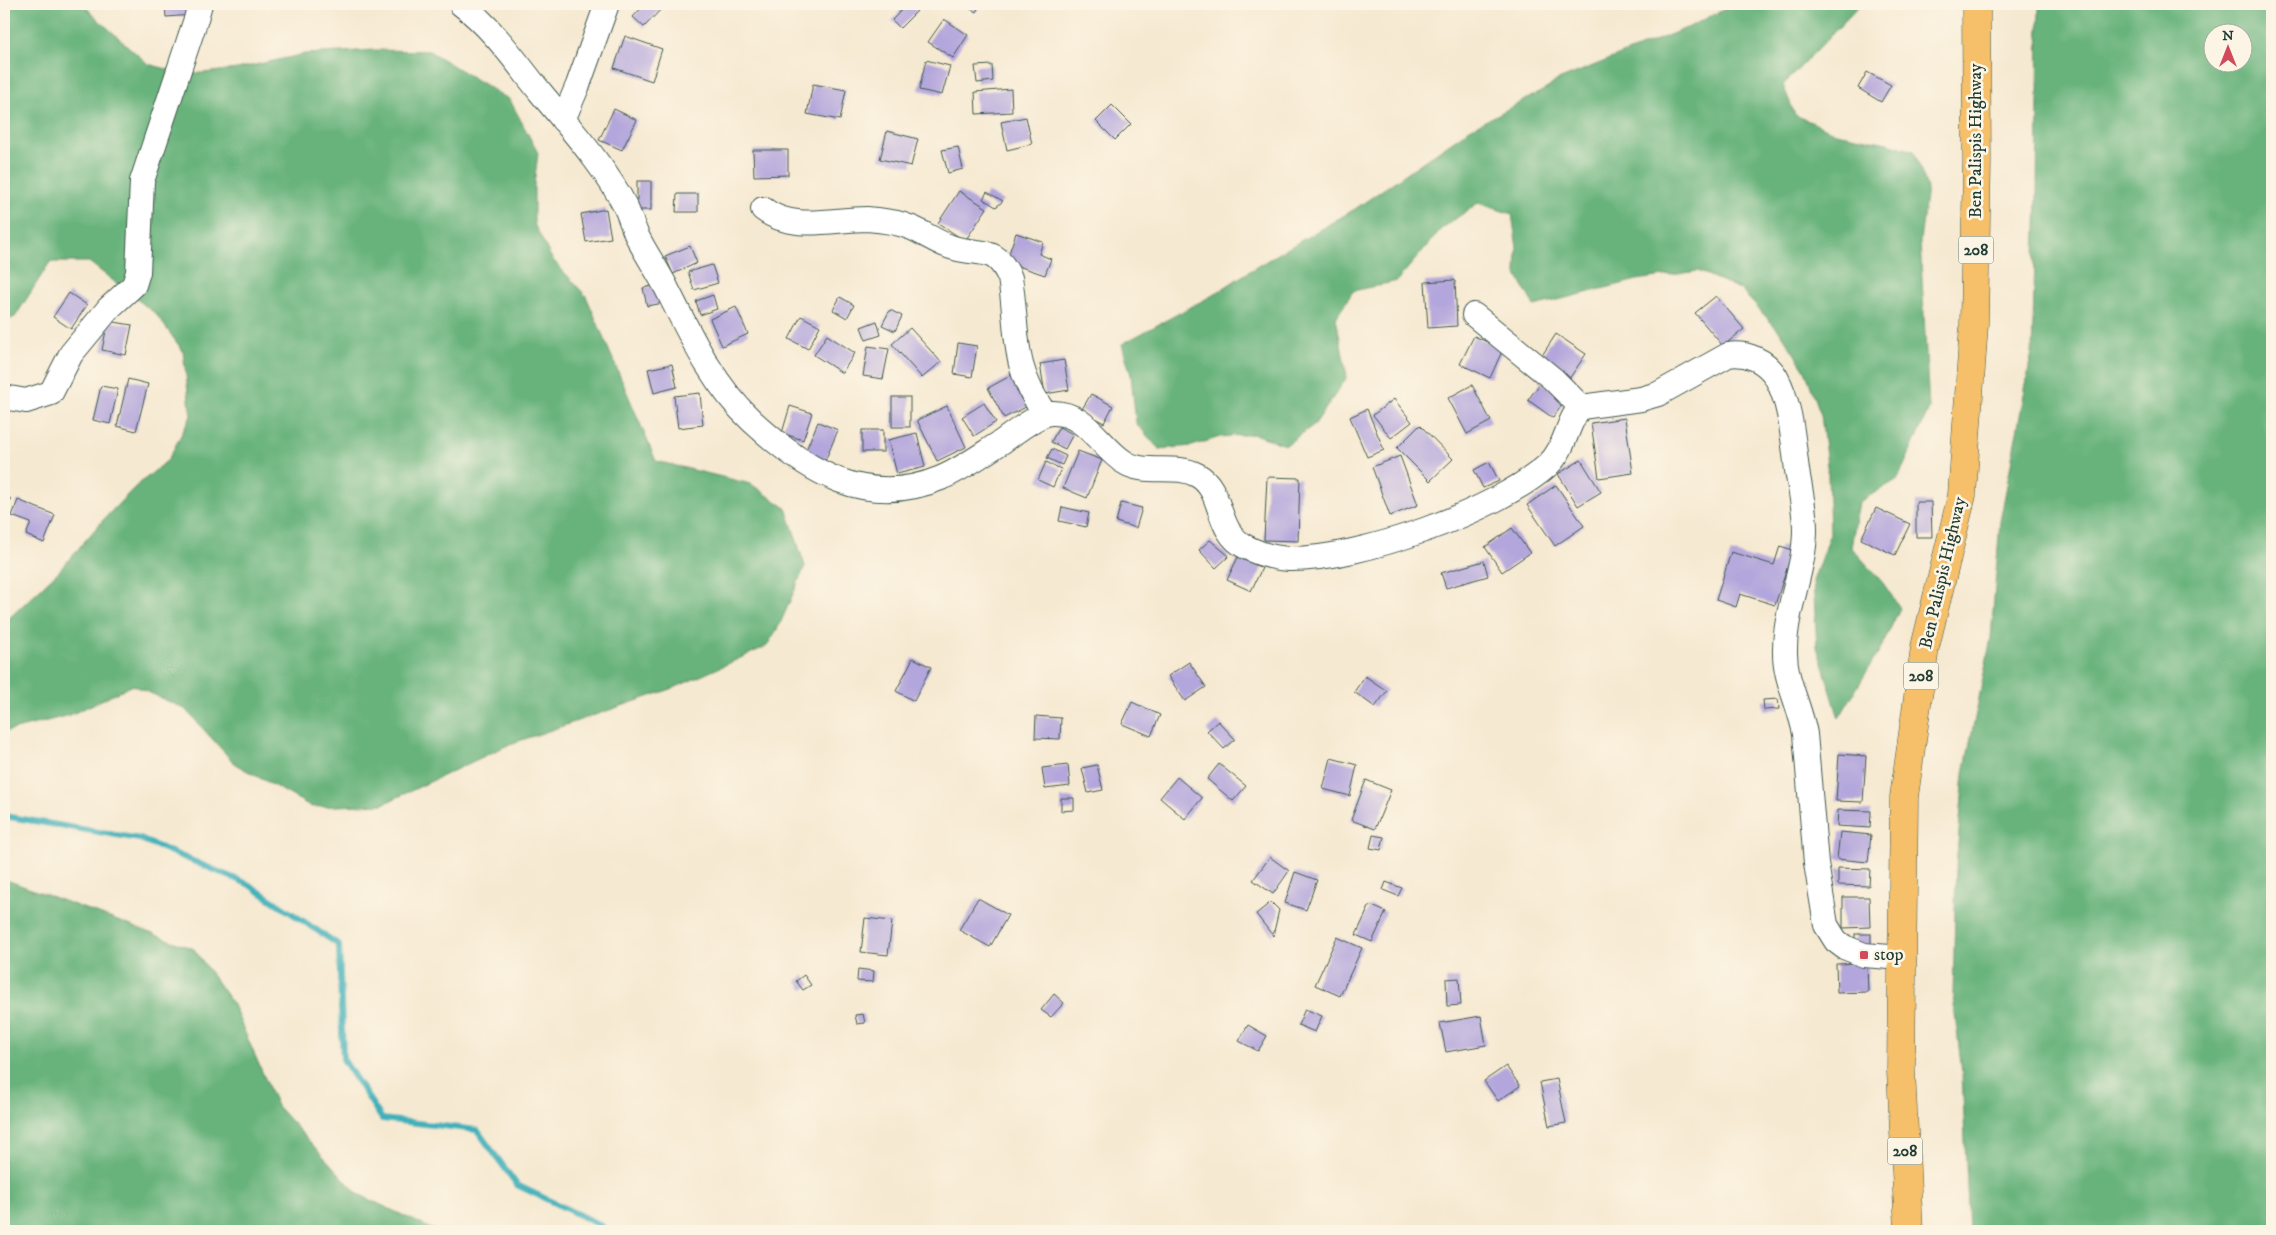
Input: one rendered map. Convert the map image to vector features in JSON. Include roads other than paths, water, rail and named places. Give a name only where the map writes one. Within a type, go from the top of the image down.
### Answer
[{"type":"main road","name":"Ben Palispis Highway","points":[[1909,1231],[1901,1071],[1904,796],[1925,647],[1963,485],[1974,324],[1977,161],[1976,4]]},
{"type":"street","points":[[4,397],[26,401],[51,393],[71,354],[109,308],[134,285],[138,272],[142,181],[200,4]]},
{"type":"street","points":[[461,4],[476,15],[506,49],[610,182],[626,207],[637,235],[710,369],[749,419],[784,448],[815,470],[844,484],[865,488],[887,489],[920,485],[957,470],[1045,414],[1064,414],[1080,421],[1121,461],[1131,466],[1188,471],[1201,477],[1210,487],[1226,529],[1234,540],[1255,551],[1285,559],[1342,554],[1402,537],[1464,514],[1524,483],[1547,466],[1558,454],[1575,413],[1581,407],[1641,399],[1658,394],[1728,355],[1739,353],[1752,356],[1768,367],[1776,376],[1784,395],[1805,530],[1802,555],[1787,626],[1785,650],[1786,671],[1803,724],[1823,916],[1832,935],[1844,947],[1864,955],[1903,958]]},
{"type":"street","points":[[563,120],[578,85],[607,4]]},
{"type":"street","points":[[763,209],[772,217],[787,222],[866,219],[897,223],[912,228],[948,246],[992,255],[1005,268],[1010,278],[1020,368],[1034,398],[1045,414]]},
{"type":"street","points":[[1474,315],[1547,374],[1581,407]]},
{"type":"waterway","points":[[4,816],[140,839],[248,884],[339,945],[343,1059],[382,1119],[477,1130],[517,1185],[600,1225],[607,1231]]},
{"type":"place","name":"stop","points":[[1864,955]]}]
